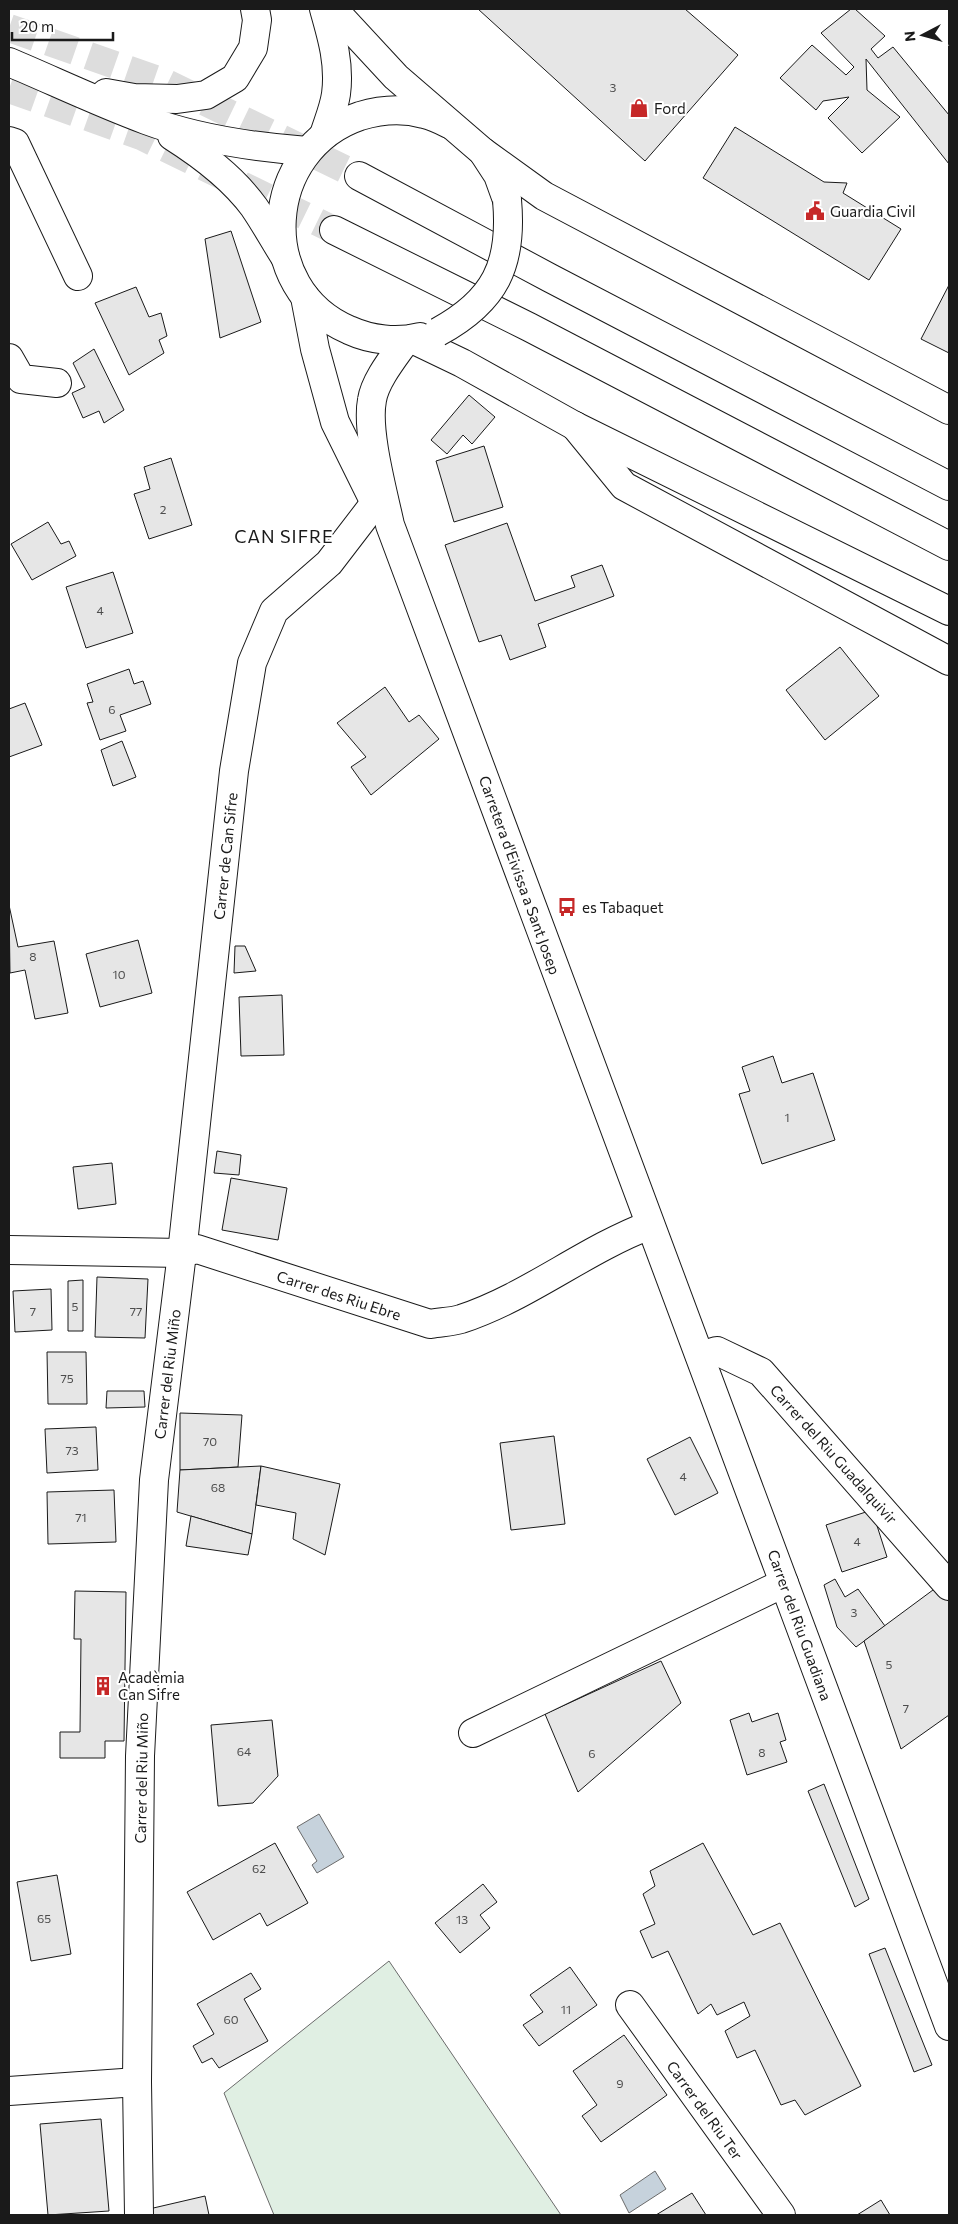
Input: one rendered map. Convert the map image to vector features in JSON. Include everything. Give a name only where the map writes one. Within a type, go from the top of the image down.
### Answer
[{"type":"main road","points":[[73,88],[134,98],[177,99],[206,95],[235,78],[253,48],[257,20],[255,9]]},
{"type":"main road","points":[[285,257],[281,212],[286,190],[295,170],[315,143],[336,96],[337,71],[334,44],[324,9]]},
{"type":"main road","points":[[9,62],[147,121],[202,155],[227,177],[253,206],[285,257],[293,278],[305,297],[321,313],[340,326],[360,335],[383,340],[409,339],[438,332],[461,319],[481,301],[496,279],[506,254],[510,227],[507,200],[498,175],[483,152],[468,136],[449,124],[396,77],[333,9]]},
{"type":"main road","points":[[147,121],[210,138],[263,148],[315,143],[346,121],[371,113],[398,110],[424,114],[449,124]]},
{"type":"main road","points":[[9,141],[15,143],[78,276]]},
{"type":"main road","points":[[483,152],[544,196],[949,410]]},
{"type":"main road","points":[[359,176],[949,486]]},
{"type":"main road","points":[[334,230],[537,332],[949,546]]},
{"type":"main road","name":"Carretera d'Eivissa a Sant Josep","points":[[305,297],[315,349],[335,422],[382,514],[650,1225]]},
{"type":"main road","points":[[409,339],[462,363],[575,426],[949,611]]},
{"type":"main road","name":"Carretera d'Eivissa a Sant Josep","points":[[382,514],[371,420],[372,398],[384,372],[409,339]]},
{"type":"main road","points":[[9,358],[21,379],[57,383]]},
{"type":"main road","points":[[575,426],[624,486],[949,661]]},
{"type":"main road","name":"Carrer de Can Sifre","points":[[182,1253],[234,771],[252,663],[274,610],[382,514]]},
{"type":"main road","name":"Carrer des Riu Ebre","points":[[9,1250],[182,1253],[197,1249],[430,1324],[460,1319],[516,1295],[626,1234],[650,1225]]},
{"type":"main road","name":"Carrer del Riu Guadiana","points":[[650,1225],[949,2026]]},
{"type":"main road","name":"Carrer del Riu Miño","points":[[139,2215],[136,2082],[140,1756],[154,1480],[182,1253]]},
{"type":"main road","name":"Carrer del Riu Guadalquivir","points":[[700,1356],[718,1351],[761,1372],[935,1567],[949,1586]]},
{"type":"main road","points":[[473,1733],[784,1583]]},
{"type":"main road","name":"Carrer del Riu Ter","points":[[630,2005],[781,2215]]},
{"type":"main road","points":[[9,2092],[136,2082]]},
{"type":"green space","points":[[389,1961],[561,2215],[274,2215],[224,2093]]},
{"type":"shaded area","points":[[319,1814],[344,1857],[317,1873],[312,1865],[317,1861],[297,1827]]},
{"type":"shaded area","points":[[655,2171],[666,2189],[629,2213],[620,2195]]},
{"type":"building","name":"Ford","points":[[478,9],[685,9],[738,55],[645,161]]},
{"type":"building","points":[[851,9],[855,9],[885,36],[871,49],[878,58],[893,47],[949,115],[949,164],[866,59],[867,90],[900,117],[862,153],[828,118],[849,97],[823,101],[816,110],[780,78],[812,45],[846,75],[854,67],[821,33]]},
{"type":"building","name":"Guardia Civil","points":[[735,127],[824,182],[847,183],[843,193],[901,229],[869,280],[703,178]]},
{"type":"building","points":[[231,231],[261,322],[220,338],[205,239]]},
{"type":"building","points":[[949,285],[949,353],[921,339]]},
{"type":"building","points":[[136,287],[149,317],[161,313],[167,336],[159,340],[164,353],[129,375],[95,303]]},
{"type":"building","points":[[94,349],[124,410],[104,423],[99,411],[83,418],[72,393],[85,387],[73,363]]},
{"type":"building","points":[[469,395],[495,417],[472,444],[463,435],[447,454],[431,440]]},
{"type":"building","points":[[484,446],[503,507],[454,522],[436,461]]},
{"type":"building","points":[[171,458],[192,525],[149,539],[134,494],[150,489],[144,467]]},
{"type":"building","points":[[48,522],[61,544],[69,541],[76,556],[32,580],[11,544]]},
{"type":"building","points":[[507,523],[535,601],[575,587],[571,576],[602,565],[614,596],[538,624],[546,647],[510,660],[501,635],[479,642],[445,545]]},
{"type":"building","points":[[113,572],[133,633],[86,648],[66,587]]},
{"type":"building","points":[[840,647],[879,696],[825,740],[786,690]]},
{"type":"building","points":[[129,669],[134,684],[143,681],[151,704],[120,715],[126,731],[100,740],[87,703],[93,702],[87,684]]},
{"type":"building","points":[[385,687],[409,722],[419,715],[439,739],[371,795],[351,767],[366,757],[337,723]]},
{"type":"building","points":[[25,703],[42,745],[9,757],[9,709]]},
{"type":"building","points":[[122,741],[136,777],[113,786],[101,750]]},
{"type":"building","points":[[9,905],[18,947],[54,941],[68,1013],[35,1019],[25,970],[10,973]]},
{"type":"building","points":[[138,940],[152,993],[100,1007],[86,954]]},
{"type":"building","points":[[235,946],[245,946],[256,971],[234,973]]},
{"type":"building","points":[[282,995],[284,1055],[241,1056],[239,997]]},
{"type":"building","points":[[773,1056],[782,1083],[813,1073],[835,1140],[762,1164],[739,1094],[750,1091],[742,1067]]},
{"type":"building","points":[[217,1151],[241,1155],[239,1175],[214,1173]]},
{"type":"building","points":[[112,1163],[116,1204],[78,1209],[73,1167]]},
{"type":"building","points":[[231,1178],[287,1188],[278,1240],[222,1230]]},
{"type":"building","points":[[97,1277],[148,1279],[145,1338],[95,1337]]},
{"type":"building","points":[[83,1280],[83,1331],[68,1331],[68,1281]]},
{"type":"building","points":[[51,1289],[52,1330],[15,1332],[13,1291]]},
{"type":"building","points":[[47,1352],[86,1352],[87,1404],[48,1404]]},
{"type":"building","points":[[107,1391],[144,1391],[145,1407],[106,1408]]},
{"type":"building","points":[[180,1413],[242,1415],[238,1467],[180,1470]]},
{"type":"building","points":[[96,1427],[98,1470],[47,1473],[45,1429]]},
{"type":"building","points":[[554,1436],[565,1524],[511,1530],[500,1443]]},
{"type":"building","points":[[690,1437],[718,1493],[675,1515],[647,1459]]},
{"type":"building","points":[[261,1466],[252,1534],[177,1512],[180,1470]]},
{"type":"building","points":[[261,1466],[340,1484],[325,1555],[293,1539],[296,1513],[256,1505]]},
{"type":"building","points":[[114,1490],[116,1542],[48,1544],[47,1492]]},
{"type":"building","points":[[872,1510],[887,1557],[842,1572],[826,1525]]},
{"type":"building","points":[[191,1516],[252,1534],[248,1555],[186,1546]]},
{"type":"building","points":[[835,1579],[845,1597],[858,1589],[885,1626],[856,1647],[837,1627],[824,1585]]},
{"type":"building","points":[[937,1587],[949,1602],[949,1715],[901,1749],[864,1641]]},
{"type":"building","name":"Acadèmia Can Sifre","points":[[75,1591],[126,1592],[124,1741],[105,1741],[105,1758],[60,1758],[60,1732],[80,1732],[81,1639],[74,1639]]},
{"type":"building","points":[[661,1661],[681,1703],[578,1792],[545,1714]]},
{"type":"building","points":[[749,1713],[752,1722],[778,1713],[786,1740],[780,1742],[787,1762],[747,1775],[730,1720]]},
{"type":"building","points":[[272,1720],[278,1776],[253,1803],[218,1806],[211,1725]]},
{"type":"building","points":[[824,1784],[869,1899],[855,1907],[808,1791]]},
{"type":"building","points":[[275,1843],[308,1903],[267,1926],[260,1913],[213,1940],[187,1892]]},
{"type":"building","points":[[703,1843],[753,1935],[780,1923],[861,2086],[805,2115],[795,2100],[781,2105],[755,2050],[737,2058],[725,2031],[750,2016],[744,2002],[717,2015],[711,2004],[698,2014],[668,1951],[652,1958],[640,1931],[655,1924],[643,1894],[655,1886],[650,1871]]},
{"type":"building","points":[[57,1875],[71,1954],[31,1961],[17,1882]]},
{"type":"building","points":[[483,1884],[497,1902],[480,1915],[490,1928],[460,1953],[435,1923]]},
{"type":"building","points":[[885,1948],[932,2065],[914,2072],[869,1954]]},
{"type":"building","points":[[570,1967],[597,2005],[539,2046],[523,2025],[543,2012],[530,1995]]},
{"type":"building","points":[[251,1973],[261,1989],[244,1999],[268,2041],[219,2068],[212,2058],[202,2063],[193,2046],[214,2034],[197,2004]]},
{"type":"building","points":[[624,2035],[667,2095],[601,2142],[582,2116],[597,2105],[573,2071]]},
{"type":"building","points":[[101,2119],[109,2211],[48,2215],[40,2124]]},
{"type":"building","points":[[692,2193],[706,2215],[656,2215]]},
{"type":"building","points":[[205,2196],[209,2215],[151,2215],[149,2209]]},
{"type":"building","points":[[881,2200],[890,2215],[857,2215]]},
{"type":"tunnel","points":[[9,28],[164,82],[359,176]]},
{"type":"tunnel","points":[[9,89],[141,136],[334,230]]},
{"type":"place","name":"Ford","points":[[639,108]]},
{"type":"place","name":"Guardia Civil","points":[[815,211]]},
{"type":"place","name":"es Tabaquet","points":[[567,907]]},
{"type":"place","name":"Acadèmia Can Sifre","points":[[103,1686]]},
{"type":"district","name":"CAN SIFRE","points":[[284,536]]}]
